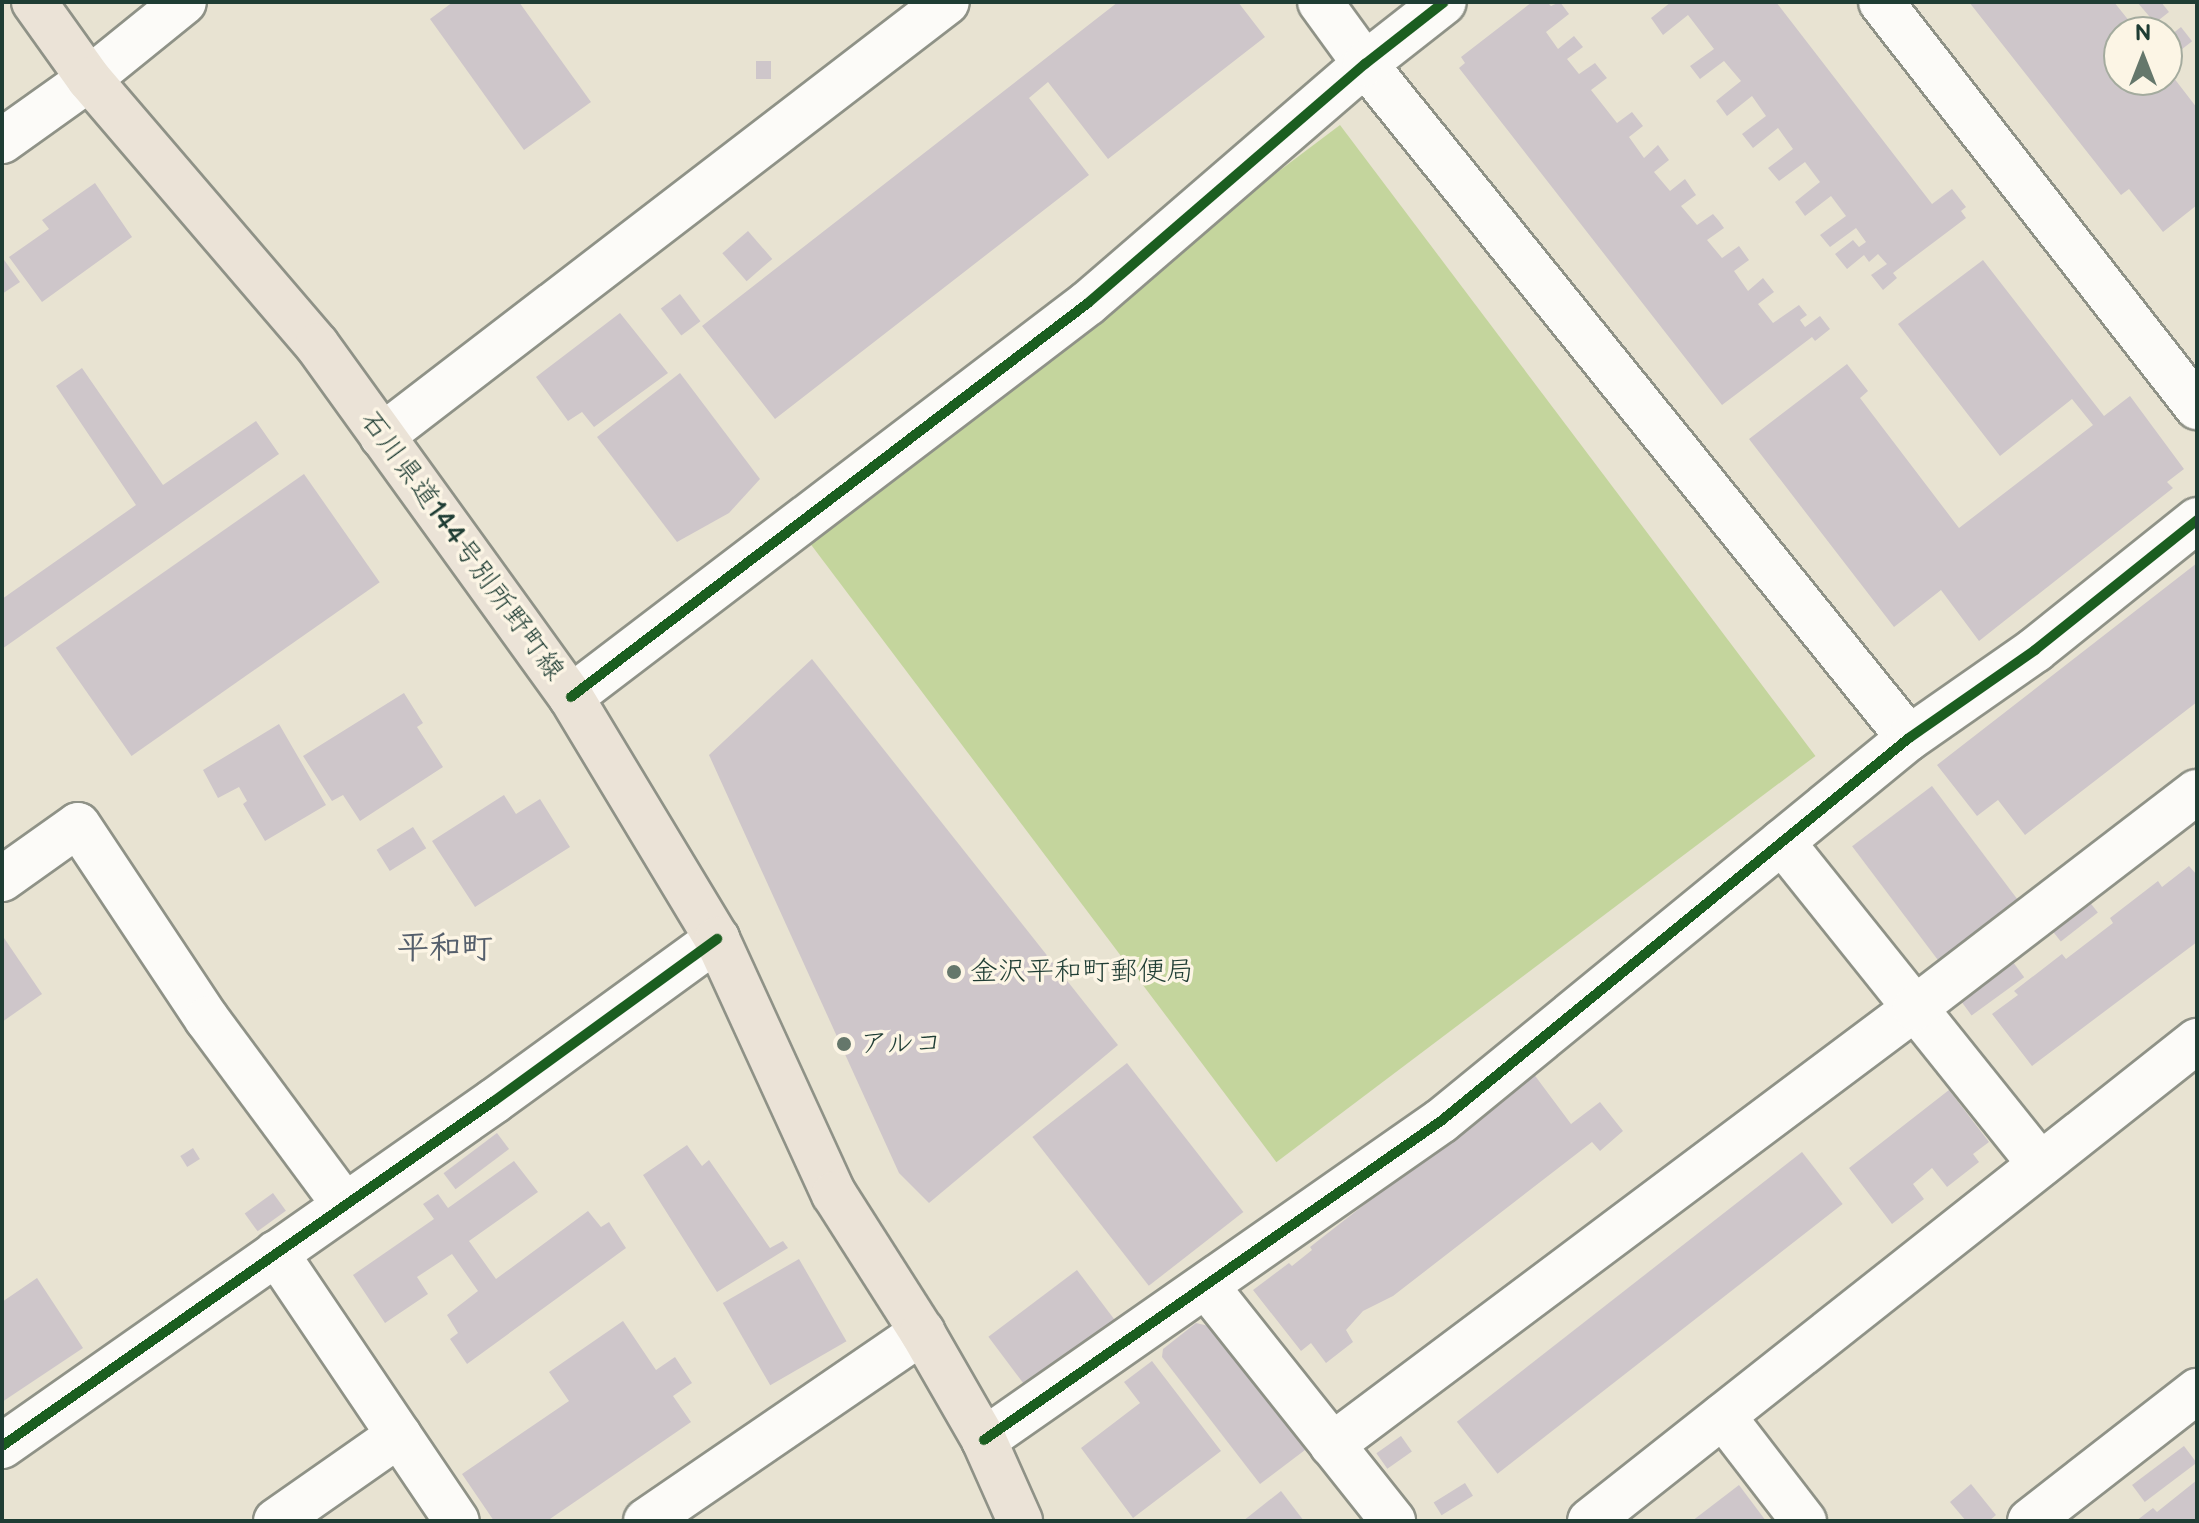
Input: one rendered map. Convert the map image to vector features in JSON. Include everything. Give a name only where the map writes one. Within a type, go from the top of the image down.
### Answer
[{"type":"main road","name":"石川県道144号別所野町線","points":[[34,2],[89,79],[317,345],[571,697],[717,939],[834,1194],[922,1332],[984,1440],[1020,1521]]},
{"type":"street","points":[[2,141],[89,79],[184,2]]},
{"type":"street","points":[[382,436],[947,2]]},
{"type":"street","points":[[1320,2],[1365,64],[1909,738]]},
{"type":"street","points":[[571,697],[1088,303],[1365,64],[1444,2]]},
{"type":"street","points":[[1881,2],[2197,407]]},
{"type":"street","points":[[984,1440],[1441,1121],[1909,738],[2035,650],[2197,520]]},
{"type":"street","points":[[1332,1445],[1915,1008],[2197,792]]},
{"type":"street","points":[[2,879],[78,825],[207,1019],[344,1204]]},
{"type":"street","points":[[1782,842],[2040,1164]]},
{"type":"street","points":[[2,1446],[717,939]]},
{"type":"street","points":[[1590,1521],[2197,1041]]},
{"type":"street","points":[[276,1253],[457,1521]]},
{"type":"street","points":[[1207,1287],[1393,1521]]},
{"type":"street","points":[[646,1521],[922,1332]]},
{"type":"street","points":[[2030,1521],[2197,1391]]},
{"type":"street","points":[[1723,1416],[1804,1521]]},
{"type":"street","points":[[276,1521],[399,1435]]},
{"type":"green space","points":[[1340,125],[1815,756],[1276,1162],[801,531]]},
{"type":"building","points":[[453,2],[519,2],[591,102],[524,150],[430,19]]},
{"type":"building","points":[[1118,2],[1238,2],[1265,37],[1108,159],[1048,82],[1029,98],[1089,175],[775,419],[702,326]]},
{"type":"building","points":[[1532,2],[1547,2],[1551,6],[1560,2],[1569,14],[1546,32],[1558,49],[1574,36],[1583,47],[1567,59],[1579,74],[1595,63],[1607,78],[1591,90],[1617,123],[1632,112],[1643,126],[1629,137],[1644,158],[1658,145],[1669,160],[1654,172],[1670,191],[1685,179],[1696,195],[1681,206],[1697,225],[1713,214],[1719,221],[1724,228],[1707,240],[1722,258],[1739,246],[1749,260],[1734,271],[1748,291],[1763,278],[1774,292],[1758,304],[1773,323],[1799,305],[1807,315],[1800,320],[1805,327],[1820,316],[1830,329],[1815,341],[1812,337],[1722,405],[1459,68],[1465,63],[1461,57]]},
{"type":"building","points":[[1671,2],[1776,2],[1932,204],[1952,189],[1966,207],[1961,211],[1966,218],[1893,273],[1897,278],[1883,290],[1871,275],[1887,264],[1878,254],[1869,262],[1864,255],[1847,269],[1835,254],[1853,240],[1859,247],[1866,242],[1856,228],[1830,247],[1820,235],[1846,216],[1831,196],[1805,216],[1795,202],[1820,182],[1805,162],[1779,181],[1768,168],[1793,149],[1778,128],[1753,148],[1742,134],[1766,116],[1752,96],[1727,116],[1716,101],[1741,81],[1724,61],[1700,79],[1690,66],[1714,49],[1688,15],[1663,35],[1651,18]]},
{"type":"building","points":[[1969,2],[2114,2],[2125,16],[2103,16],[2103,96],[2183,96],[2183,90],[2197,108],[2197,205],[2163,232],[2129,189],[2121,195]]},
{"type":"building","points":[[2137,2],[2161,2],[2169,12],[2164,16],[2149,16]]},
{"type":"building","points":[[2183,30],[2192,41],[2183,48]]},
{"type":"building","points":[[756,61],[771,61],[771,79],[756,79]]},
{"type":"building","points":[[95,183],[132,237],[42,302],[9,257],[49,229],[42,220]]},
{"type":"building","points":[[748,231],[772,259],[747,281],[722,253]]},
{"type":"building","points":[[2,257],[20,282],[2,294]]},
{"type":"building","points":[[1983,260],[2104,416],[2130,396],[2184,469],[2167,482],[2173,488],[1979,641],[1941,590],[1894,627],[1749,439],[1847,364],[1868,391],[1860,398],[1959,528],[2093,425],[2072,399],[2000,456],[1898,324]]},
{"type":"building","points":[[680,294],[700,321],[681,336],[661,308]]},
{"type":"building","points":[[620,313],[668,373],[594,427],[582,412],[568,421],[536,377]]},
{"type":"building","points":[[82,368],[163,485],[256,421],[279,454],[2,649],[2,599],[136,505],[56,386]]},
{"type":"building","points":[[680,373],[760,479],[729,513],[677,542],[597,437]]},
{"type":"building","points":[[304,474],[380,582],[132,756],[56,648]]},
{"type":"building","points":[[2197,563],[2197,702],[2025,835],[1998,800],[1977,816],[1937,765]]},
{"type":"building","points":[[812,659],[1118,1045],[929,1203],[899,1173],[709,755]]},
{"type":"building","points":[[404,693],[423,723],[417,727],[443,767],[360,821],[343,795],[332,801],[303,756]]},
{"type":"building","points":[[279,724],[326,805],[265,841],[243,804],[247,801],[239,787],[218,798],[203,770]]},
{"type":"building","points":[[1932,786],[2019,902],[1939,962],[1852,846]]},
{"type":"building","points":[[504,795],[516,814],[540,799],[570,847],[475,907],[432,841]]},
{"type":"building","points":[[413,827],[426,848],[390,871],[377,850]]},
{"type":"building","points":[[2189,866],[2197,875],[2197,942],[2032,1066],[1992,1014],[2018,995],[2014,991],[2062,954],[2066,959],[2113,923],[2110,918],[2158,881],[2162,887]]},
{"type":"building","points":[[2088,900],[2098,913],[2061,942],[2051,929]]},
{"type":"building","points":[[2,935],[42,994],[2,1022]]},
{"type":"building","points":[[2013,962],[2024,977],[1972,1016],[1960,1000]]},
{"type":"building","points":[[1127,1063],[1243,1212],[1149,1286],[1032,1137]]},
{"type":"building","points":[[1533,1073],[1571,1124],[1600,1102],[1623,1131],[1600,1151],[1592,1142],[1393,1296],[1363,1311],[1346,1330],[1353,1342],[1326,1363],[1311,1343],[1301,1351],[1253,1290],[1289,1263],[1292,1266],[1312,1250],[1310,1247]]},
{"type":"building","points":[[1949,1090],[1989,1142],[1973,1154],[1979,1162],[1947,1187],[1932,1168],[1913,1184],[1924,1199],[1892,1224],[1849,1168]]},
{"type":"building","points":[[497,1133],[509,1149],[456,1189],[443,1173]]},
{"type":"building","points":[[687,1145],[702,1166],[709,1160],[770,1248],[783,1241],[788,1248],[717,1292],[643,1175]]},
{"type":"building","points":[[193,1148],[200,1159],[187,1167],[180,1156]]},
{"type":"building","points":[[1802,1152],[1843,1204],[1497,1474],[1457,1422]]},
{"type":"building","points":[[514,1161],[538,1192],[469,1241],[496,1279],[588,1211],[601,1227],[609,1222],[626,1248],[467,1364],[450,1339],[458,1333],[447,1315],[478,1291],[452,1254],[417,1277],[428,1294],[385,1323],[353,1275],[434,1219],[423,1204],[438,1194],[448,1208]]},
{"type":"building","points":[[273,1193],[286,1211],[258,1231],[245,1214]]},
{"type":"building","points":[[799,1259],[846,1341],[770,1385],[723,1303]]},
{"type":"building","points":[[1077,1270],[1116,1321],[1027,1388],[988,1337]]},
{"type":"building","points":[[37,1278],[83,1348],[2,1402],[2,1302]]},
{"type":"building","points":[[623,1321],[656,1370],[675,1357],[692,1383],[673,1396],[691,1422],[547,1521],[494,1521],[462,1474],[569,1401],[549,1372]]},
{"type":"building","points":[[1196,1323],[1213,1327],[1309,1447],[1260,1484],[1162,1357],[1163,1349]]},
{"type":"building","points":[[1152,1361],[1221,1451],[1133,1518],[1081,1448],[1140,1403],[1124,1382]]},
{"type":"building","points":[[1401,1436],[1412,1452],[1387,1469],[1376,1453]]},
{"type":"building","points":[[2184,1446],[2197,1463],[2145,1502],[2132,1485]]},
{"type":"building","points":[[2197,1480],[2197,1521],[2136,1521],[2153,1508],[2157,1512]]},
{"type":"building","points":[[1465,1483],[1473,1496],[1442,1515],[1434,1503]]},
{"type":"building","points":[[1971,1484],[1996,1515],[1989,1521],[1966,1521],[1950,1502]]},
{"type":"building","points":[[1739,1485],[1766,1521],[1692,1521]]},
{"type":"building","points":[[1281,1491],[1304,1521],[1243,1521]]},
{"type":"cycle path","points":[[571,697],[1088,303],[1365,64],[1444,2]]},
{"type":"cycle path","points":[[984,1440],[1441,1121],[1909,738],[2035,650],[2197,520]]},
{"type":"cycle path","points":[[2,1446],[494,1101],[717,939]]},
{"type":"place","name":"金沢平和町郵便局","points":[[954,972]]},
{"type":"place","name":"アルコ","points":[[844,1044]]},
{"type":"district","name":"平和町","points":[[445,949]]}]
